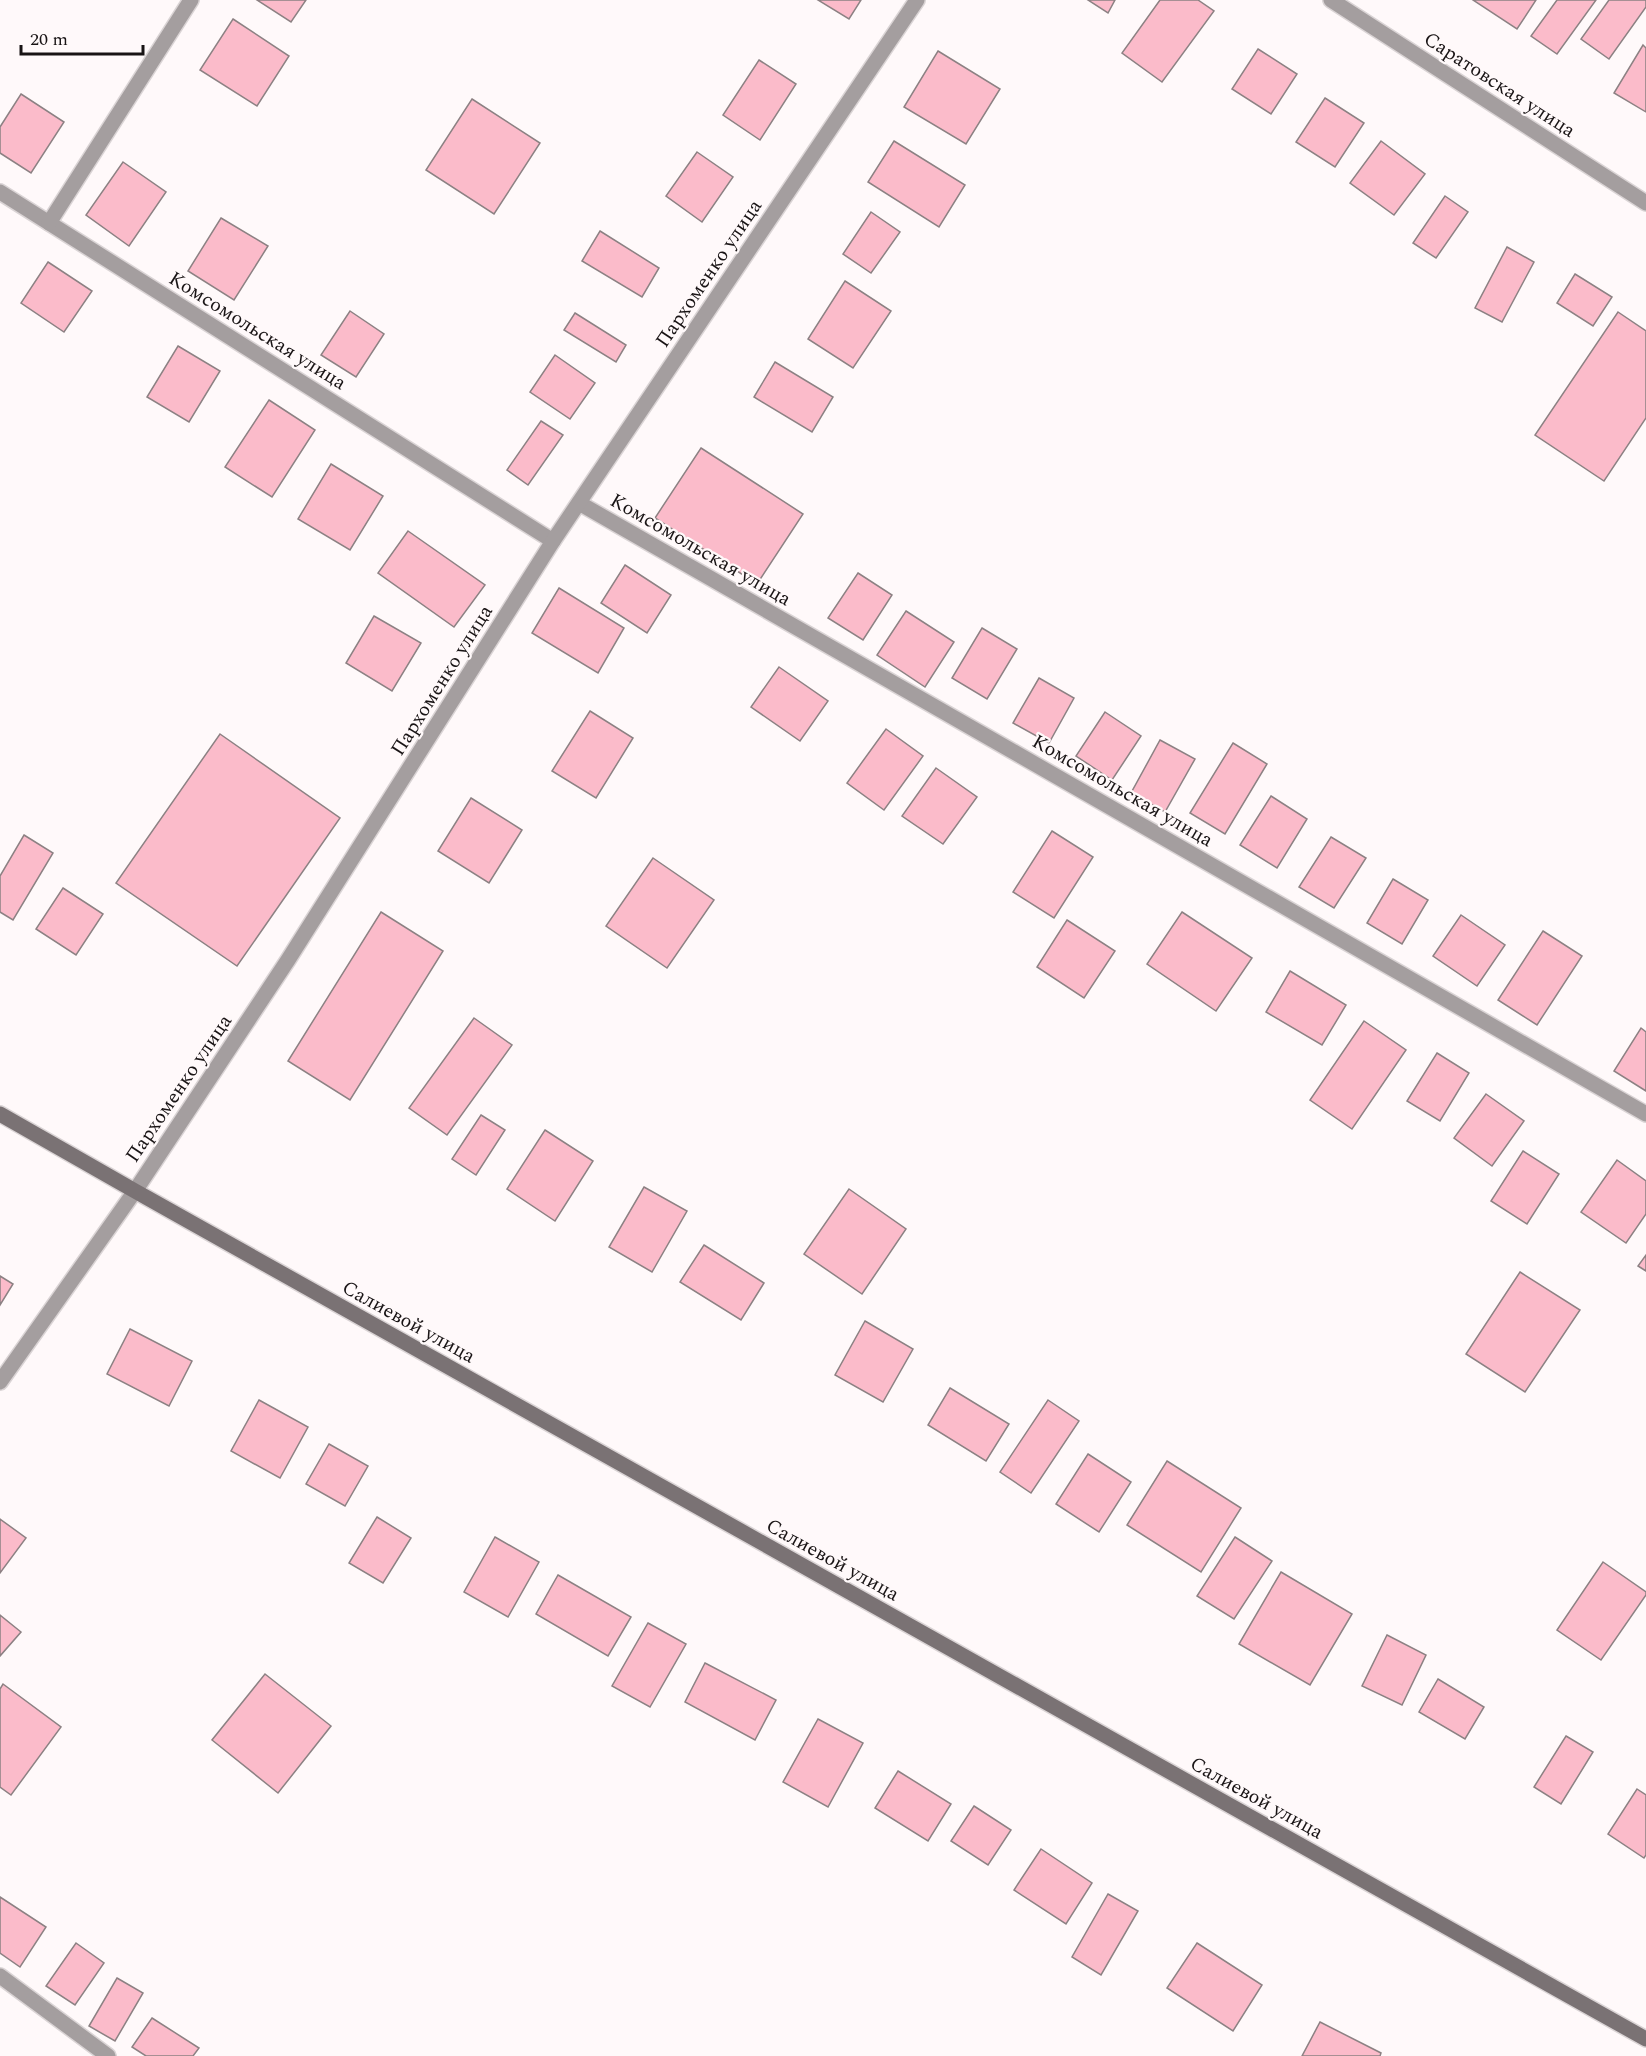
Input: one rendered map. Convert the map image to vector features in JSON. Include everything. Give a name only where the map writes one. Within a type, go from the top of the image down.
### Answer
[{"type":"main road","name":"Салиевой улица","points":[[0,1114],[1646,2039]]},
{"type":"street","points":[[49,223],[191,0]]},
{"type":"street","name":"Пархоменко улица","points":[[0,1382],[135,1191],[288,960],[553,541],[917,0]]},
{"type":"street","name":"Саратовская улица","points":[[1331,0],[1646,203]]},
{"type":"street","name":"Комсомольская улица","points":[[0,192],[553,541]]},
{"type":"street","name":"Комсомольская улица","points":[[579,503],[1646,1114]]},
{"type":"street","points":[[0,1976],[108,2056]]},
{"type":"building","points":[[257,0],[306,0],[291,22]]},
{"type":"building","points":[[818,0],[861,0],[849,19]]},
{"type":"building","points":[[1088,0],[1115,0],[1108,13]]},
{"type":"building","points":[[1160,0],[1198,0],[1214,11],[1162,82],[1122,53]]},
{"type":"building","points":[[1473,0],[1536,0],[1517,29]]},
{"type":"building","points":[[1557,0],[1596,0],[1557,54],[1531,36]]},
{"type":"building","points":[[1609,0],[1646,0],[1646,7],[1609,59],[1581,39]]},
{"type":"building","points":[[233,19],[289,56],[257,106],[200,70]]},
{"type":"building","points":[[1643,45],[1646,48],[1646,112],[1614,93]]},
{"type":"building","points":[[1258,49],[1297,74],[1271,114],[1232,89]]},
{"type":"building","points":[[938,51],[1000,89],[966,144],[904,107]]},
{"type":"building","points":[[759,60],[796,84],[760,140],[723,115]]},
{"type":"building","points":[[21,94],[64,122],[31,173],[0,153],[0,127]]},
{"type":"building","points":[[1325,98],[1364,123],[1335,167],[1296,142]]},
{"type":"building","points":[[472,99],[540,143],[494,214],[426,170]]},
{"type":"building","points":[[894,141],[965,185],[939,227],[868,182]]},
{"type":"building","points":[[1381,141],[1425,174],[1394,215],[1350,183]]},
{"type":"building","points":[[697,152],[733,177],[702,222],[666,196]]},
{"type":"building","points":[[123,162],[166,192],[129,246],[86,215]]},
{"type":"building","points":[[1445,196],[1468,212],[1436,258],[1413,243]]},
{"type":"building","points":[[871,212],[900,232],[871,273],[843,254]]},
{"type":"building","points":[[221,218],[268,246],[234,300],[188,271]]},
{"type":"building","points":[[600,231],[659,268],[642,297],[582,261]]},
{"type":"building","points":[[1507,247],[1534,262],[1502,322],[1475,308]]},
{"type":"building","points":[[48,262],[92,291],[64,332],[21,303]]},
{"type":"building","points":[[1575,274],[1612,297],[1593,326],[1557,303]]},
{"type":"building","points":[[845,281],[891,311],[853,368],[808,339]]},
{"type":"building","points":[[350,311],[384,334],[356,377],[321,355]]},
{"type":"building","points":[[1618,312],[1646,331],[1646,418],[1604,481],[1535,435]]},
{"type":"building","points":[[575,313],[626,345],[616,362],[564,330]]},
{"type":"building","points":[[178,346],[220,371],[189,422],[147,397]]},
{"type":"building","points":[[555,355],[595,383],[570,419],[530,392]]},
{"type":"building","points":[[775,362],[833,397],[812,432],[754,397]]},
{"type":"building","points":[[269,400],[315,430],[272,497],[225,467]]},
{"type":"building","points":[[541,421],[563,435],[528,485],[507,470]]},
{"type":"building","points":[[701,448],[803,514],[757,584],[655,518]]},
{"type":"building","points":[[331,464],[383,496],[350,550],[298,519]]},
{"type":"building","points":[[408,531],[485,585],[454,627],[378,573]]},
{"type":"building","points":[[625,565],[671,595],[647,633],[601,603]]},
{"type":"building","points":[[858,573],[892,595],[863,640],[828,618]]},
{"type":"building","points":[[559,588],[624,628],[598,673],[532,633]]},
{"type":"building","points":[[906,611],[954,642],[925,687],[877,655]]},
{"type":"building","points":[[374,616],[421,643],[392,691],[346,663]]},
{"type":"building","points":[[982,628],[1017,649],[987,699],[952,678]]},
{"type":"building","points":[[779,667],[828,701],[800,741],[751,707]]},
{"type":"building","points":[[1039,678],[1074,698],[1049,743],[1013,723]]},
{"type":"building","points":[[590,711],[633,738],[596,798],[552,771]]},
{"type":"building","points":[[1105,712],[1141,736],[1112,780],[1076,756]]},
{"type":"building","points":[[886,729],[923,756],[884,810],[847,783]]},
{"type":"building","points":[[220,734],[340,818],[237,966],[116,883]]},
{"type":"building","points":[[1160,740],[1195,759],[1165,812],[1131,793]]},
{"type":"building","points":[[1233,743],[1267,764],[1225,834],[1190,813]]},
{"type":"building","points":[[936,768],[977,797],[943,844],[902,816]]},
{"type":"building","points":[[1271,796],[1307,819],[1277,868],[1240,845]]},
{"type":"building","points":[[471,798],[522,830],[489,883],[438,851]]},
{"type":"building","points":[[1052,831],[1093,857],[1054,918],[1013,892]]},
{"type":"building","points":[[24,835],[53,853],[13,920],[0,912],[0,876]]},
{"type":"building","points":[[1331,837],[1366,858],[1334,908],[1299,887]]},
{"type":"building","points":[[653,858],[714,900],[667,968],[606,926]]},
{"type":"building","points":[[1393,879],[1428,900],[1402,944],[1367,923]]},
{"type":"building","points":[[63,888],[103,914],[76,955],[36,929]]},
{"type":"building","points":[[381,912],[443,951],[350,1100],[288,1061]]},
{"type":"building","points":[[1182,912],[1252,958],[1216,1011],[1147,964]]},
{"type":"building","points":[[1461,915],[1505,945],[1477,986],[1433,956]]},
{"type":"building","points":[[1067,920],[1115,951],[1084,998],[1037,967]]},
{"type":"building","points":[[1543,931],[1582,956],[1537,1025],[1498,1000]]},
{"type":"building","points":[[1290,971],[1346,1005],[1322,1045],[1266,1012]]},
{"type":"building","points":[[474,1018],[512,1045],[447,1135],[409,1108]]},
{"type":"building","points":[[1364,1021],[1406,1050],[1352,1129],[1310,1100]]},
{"type":"building","points":[[1641,1028],[1646,1032],[1646,1091],[1614,1071]]},
{"type":"building","points":[[1437,1053],[1469,1073],[1440,1121],[1407,1101]]},
{"type":"building","points":[[1486,1094],[1524,1121],[1492,1166],[1454,1138]]},
{"type":"building","points":[[481,1115],[505,1130],[476,1175],[452,1159]]},
{"type":"building","points":[[545,1130],[593,1161],[555,1221],[507,1189]]},
{"type":"building","points":[[1523,1151],[1559,1174],[1527,1224],[1491,1201]]},
{"type":"building","points":[[1617,1160],[1646,1181],[1646,1214],[1626,1243],[1581,1212]]},
{"type":"building","points":[[644,1187],[687,1211],[652,1272],[609,1247]]},
{"type":"building","points":[[849,1189],[906,1229],[862,1294],[804,1254]]},
{"type":"building","points":[[704,1245],[764,1283],[741,1320],[680,1282]]},
{"type":"building","points":[[1646,1255],[1646,1271],[1638,1266]]},
{"type":"building","points":[[1520,1272],[1580,1310],[1525,1392],[1466,1354]]},
{"type":"building","points":[[0,1276],[13,1284],[0,1305]]},
{"type":"building","points":[[865,1321],[913,1349],[883,1402],[835,1375]]},
{"type":"building","points":[[130,1329],[192,1361],[169,1406],[107,1374]]},
{"type":"building","points":[[950,1388],[1009,1424],[986,1461],[928,1425]]},
{"type":"building","points":[[259,1400],[308,1427],[280,1478],[231,1451]]},
{"type":"building","points":[[1048,1400],[1079,1421],[1031,1493],[1000,1472]]},
{"type":"building","points":[[329,1444],[368,1466],[345,1506],[306,1484]]},
{"type":"building","points":[[1088,1454],[1131,1482],[1099,1532],[1056,1504]]},
{"type":"building","points":[[1167,1461],[1241,1508],[1201,1572],[1127,1525]]},
{"type":"building","points":[[377,1517],[411,1538],[383,1583],[349,1563]]},
{"type":"building","points":[[0,1519],[26,1538],[0,1573]]},
{"type":"building","points":[[495,1537],[539,1562],[508,1617],[464,1592]]},
{"type":"building","points":[[1235,1537],[1272,1561],[1234,1619],[1197,1596]]},
{"type":"building","points":[[1603,1562],[1646,1592],[1646,1595],[1601,1660],[1557,1630]]},
{"type":"building","points":[[1281,1572],[1352,1614],[1310,1685],[1239,1644]]},
{"type":"building","points":[[558,1575],[631,1617],[608,1656],[536,1614]]},
{"type":"building","points":[[0,1615],[21,1632],[0,1656]]},
{"type":"building","points":[[648,1623],[686,1644],[650,1707],[612,1686]]},
{"type":"building","points":[[1387,1635],[1426,1655],[1402,1705],[1362,1686]]},
{"type":"building","points":[[705,1663],[776,1700],[755,1740],[685,1702]]},
{"type":"building","points":[[265,1674],[331,1726],[278,1793],[212,1740]]},
{"type":"building","points":[[1438,1679],[1484,1707],[1465,1739],[1419,1712]]},
{"type":"building","points":[[3,1684],[61,1727],[11,1795],[0,1787],[0,1689]]},
{"type":"building","points":[[818,1719],[863,1743],[828,1807],[783,1782]]},
{"type":"building","points":[[1566,1736],[1593,1752],[1561,1804],[1534,1787]]},
{"type":"building","points":[[898,1771],[951,1804],[928,1841],[875,1808]]},
{"type":"building","points":[[1637,1789],[1646,1795],[1646,1855],[1644,1858],[1608,1834]]},
{"type":"building","points":[[974,1806],[1011,1830],[988,1865],[951,1841]]},
{"type":"building","points":[[1041,1849],[1092,1883],[1066,1924],[1014,1890]]},
{"type":"building","points":[[1108,1894],[1138,1911],[1101,1975],[1072,1957]]},
{"type":"building","points":[[0,1897],[46,1927],[20,1967],[0,1953]]},
{"type":"building","points":[[76,1943],[104,1963],[75,2005],[46,1986]]},
{"type":"building","points":[[1197,1943],[1262,1985],[1233,2031],[1167,1988]]},
{"type":"building","points":[[117,1978],[143,1993],[115,2041],[89,2026]]},
{"type":"building","points":[[152,2018],[199,2048],[193,2056],[146,2056],[132,2047]]},
{"type":"building","points":[[1320,2022],[1381,2053],[1380,2056],[1302,2056]]}]
